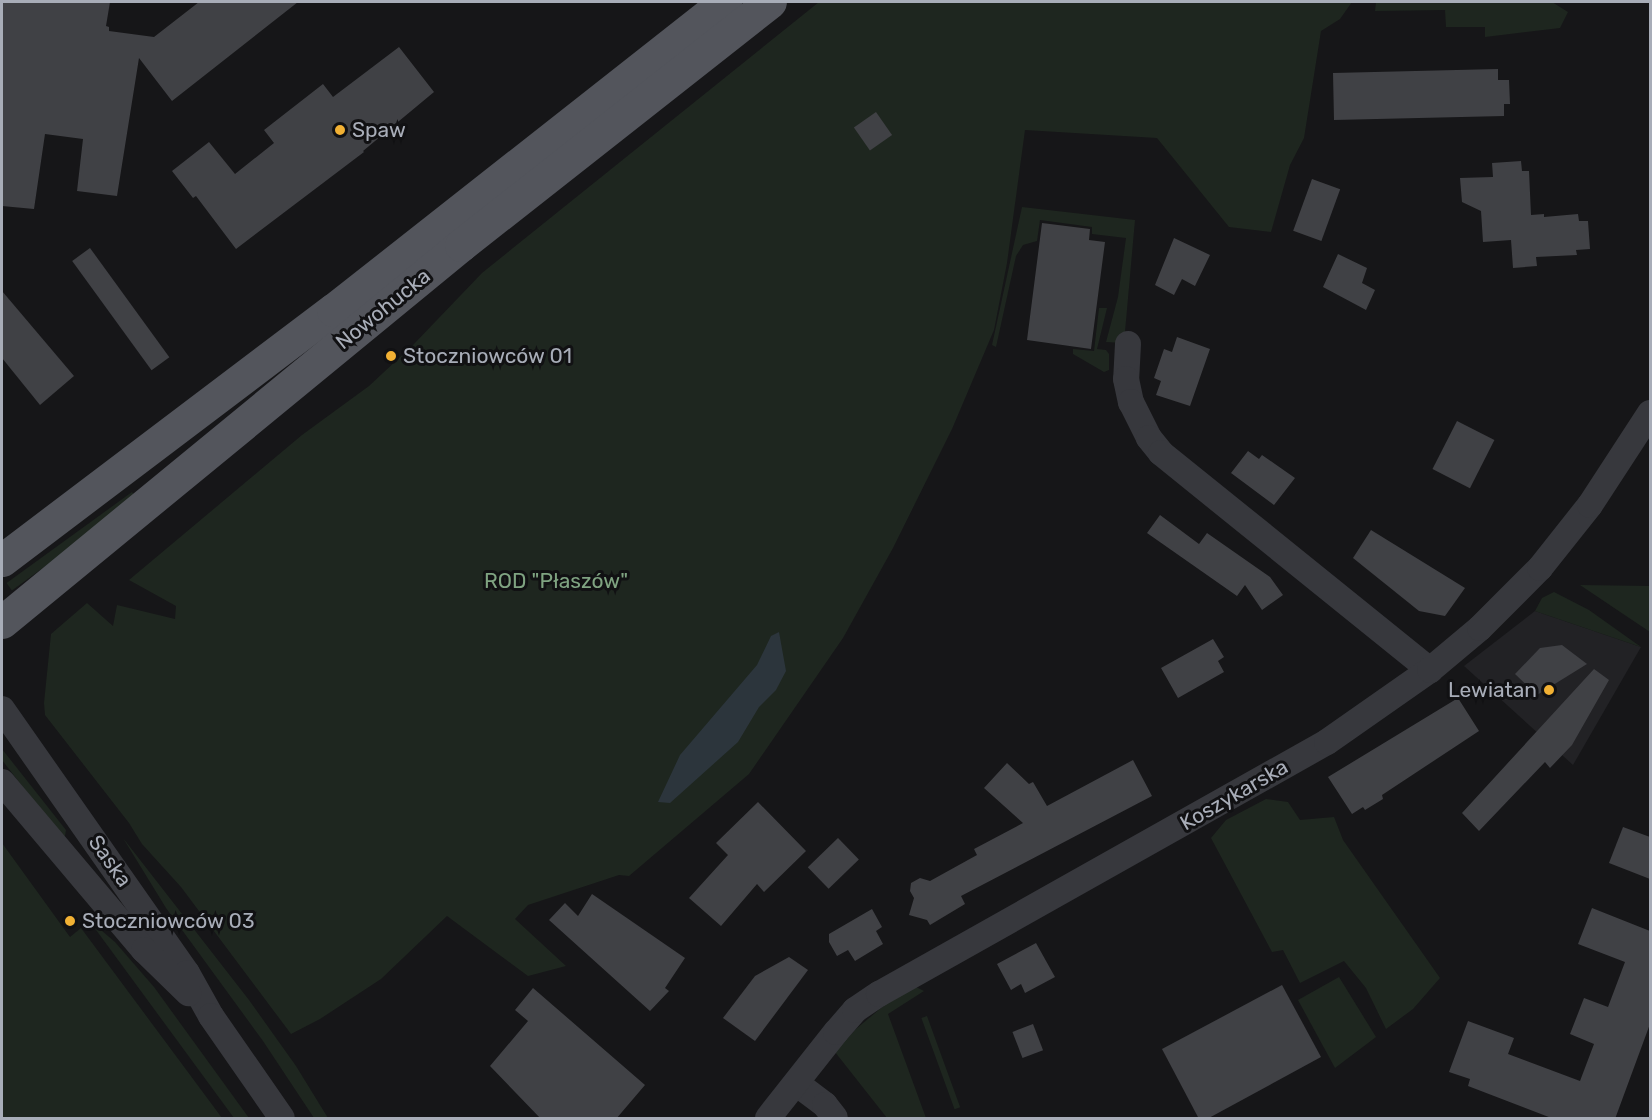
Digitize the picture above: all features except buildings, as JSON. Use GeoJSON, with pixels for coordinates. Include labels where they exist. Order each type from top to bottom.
{"type":"FeatureCollection","features":[{"type":"Feature","properties":{"kind":"main road","name":"Nowohucka"},"geometry":{"type":"LineString","coordinates":[[2,560],[333,310],[725,2]]}},
{"type":"Feature","properties":{"kind":"main road","name":"Nowohucka"},"geometry":{"type":"LineString","coordinates":[[2,622],[461,245],[770,2]]}},
{"type":"Feature","properties":{"kind":"street"},"geometry":{"type":"LineString","coordinates":[[1128,344],[1126,379],[1131,402],[1149,438],[1161,453],[1430,670]]}},
{"type":"Feature","properties":{"kind":"street","name":"Koszykarska"},"geometry":{"type":"LineString","coordinates":[[768,1119],[849,1017],[879,994],[1317,747],[1430,670],[1480,628],[1540,568],[1590,505],[1650,412]]}},
{"type":"Feature","properties":{"kind":"street","name":"Saska"},"geometry":{"type":"LineString","coordinates":[[2,710],[187,973],[211,1016],[282,1119]]}},
{"type":"Feature","properties":{"kind":"street","name":"Saska"},"geometry":{"type":"LineString","coordinates":[[2,782],[144,950],[211,1016]]}},
{"type":"Feature","properties":{"kind":"street"},"geometry":{"type":"LineString","coordinates":[[796,1083],[825,1105],[835,1119]]}},
{"type":"Feature","properties":{"kind":"shaded area"},"geometry":{"type":"Polygon","coordinates":[[[1535,611],[1641,647],[1573,765],[1464,666],[1535,611]]]}},
{"type":"Feature","properties":{"kind":"shaded area"},"geometry":{"type":"Polygon","coordinates":[[[779,632],[786,671],[776,690],[759,707],[738,742],[670,803],[658,802],[680,755],[757,665],[771,636],[779,632]]]}},
{"type":"Feature","properties":{"kind":"green space","name":"ROD \"Płaszów\""},"geometry":{"type":"Polygon","coordinates":[[[819,2],[1352,2],[1340,19],[1321,31],[1304,138],[1290,165],[1271,232],[1229,227],[1157,138],[1025,130],[1007,263],[994,330],[952,429],[893,548],[843,638],[749,774],[629,876],[619,875],[528,905],[515,919],[566,966],[528,976],[447,916],[381,979],[320,1019],[291,1034],[181,887],[142,844],[129,823],[45,715],[44,703],[51,634],[87,603],[113,626],[117,605],[175,619],[176,606],[129,580],[302,435],[369,386],[413,345],[482,273],[819,2]]]}},
{"type":"Feature","properties":{"kind":"green space"},"geometry":{"type":"Polygon","coordinates":[[[1376,2],[1552,2],[1568,12],[1560,28],[1485,37],[1485,27],[1446,27],[1445,10],[1375,11],[1376,2]]]}},
{"type":"Feature","properties":{"kind":"green space"},"geometry":{"type":"Polygon","coordinates":[[[1022,207],[1135,220],[1124,343],[1106,342],[1118,297],[1126,238],[1092,234],[1092,227],[1040,220],[1037,241],[1023,245],[1016,256],[996,347],[992,345],[1022,207]]]}},
{"type":"Feature","properties":{"kind":"green space"},"geometry":{"type":"Polygon","coordinates":[[[1099,308],[1107,308],[1097,349],[1106,350],[1109,354],[1109,370],[1104,372],[1073,354],[1073,349],[1094,351],[1099,308]]]}},
{"type":"Feature","properties":{"kind":"green space"},"geometry":{"type":"Polygon","coordinates":[[[132,492],[137,499],[12,590],[7,583],[132,492]]]}},
{"type":"Feature","properties":{"kind":"green space"},"geometry":{"type":"Polygon","coordinates":[[[1580,585],[1650,586],[1650,632],[1580,585]]]}},
{"type":"Feature","properties":{"kind":"green space"},"geometry":{"type":"Polygon","coordinates":[[[1554,592],[1589,610],[1641,647],[1535,611],[1542,598],[1554,592]]]}},
{"type":"Feature","properties":{"kind":"green space"},"geometry":{"type":"Polygon","coordinates":[[[2,749],[66,830],[65,836],[60,835],[2,760],[2,749]]]}},
{"type":"Feature","properties":{"kind":"green space"},"geometry":{"type":"Polygon","coordinates":[[[1266,799],[1288,802],[1300,820],[1334,817],[1343,840],[1440,978],[1413,1009],[1386,1029],[1366,988],[1344,961],[1300,983],[1283,950],[1272,952],[1211,838],[1226,820],[1266,799]]]}},
{"type":"Feature","properties":{"kind":"green space"},"geometry":{"type":"Polygon","coordinates":[[[123,838],[249,1000],[296,1066],[328,1118],[314,1118],[263,1041],[166,908],[123,838]]]}},
{"type":"Feature","properties":{"kind":"green space"},"geometry":{"type":"Polygon","coordinates":[[[2,843],[70,937],[81,928],[222,1118],[2,1118],[2,843]]]}},
{"type":"Feature","properties":{"kind":"green space"},"geometry":{"type":"Polygon","coordinates":[[[88,919],[115,942],[154,987],[249,1118],[234,1118],[88,919]]]}},
{"type":"Feature","properties":{"kind":"green space"},"geometry":{"type":"Polygon","coordinates":[[[1339,977],[1376,1037],[1335,1068],[1298,1000],[1339,977]]]}},
{"type":"Feature","properties":{"kind":"green space"},"geometry":{"type":"Polygon","coordinates":[[[916,987],[924,991],[888,1014],[926,1118],[887,1118],[835,1052],[856,1029],[887,1003],[916,987]]]}},
{"type":"Feature","properties":{"kind":"green space"},"geometry":{"type":"Polygon","coordinates":[[[927,1016],[960,1107],[955,1109],[921,1018],[927,1016]]]}},
{"type":"Feature","properties":{"kind":"place","name":"Spaw"},"geometry":{"type":"Point","coordinates":[340,130]}},
{"type":"Feature","properties":{"kind":"place","name":"Stoczniowców 01"},"geometry":{"type":"Point","coordinates":[391,356]}},
{"type":"Feature","properties":{"kind":"place","name":"Lewiatan"},"geometry":{"type":"Point","coordinates":[1549,690]}},
{"type":"Feature","properties":{"kind":"place","name":"Stoczniowców 03"},"geometry":{"type":"Point","coordinates":[70,921]}}]}
